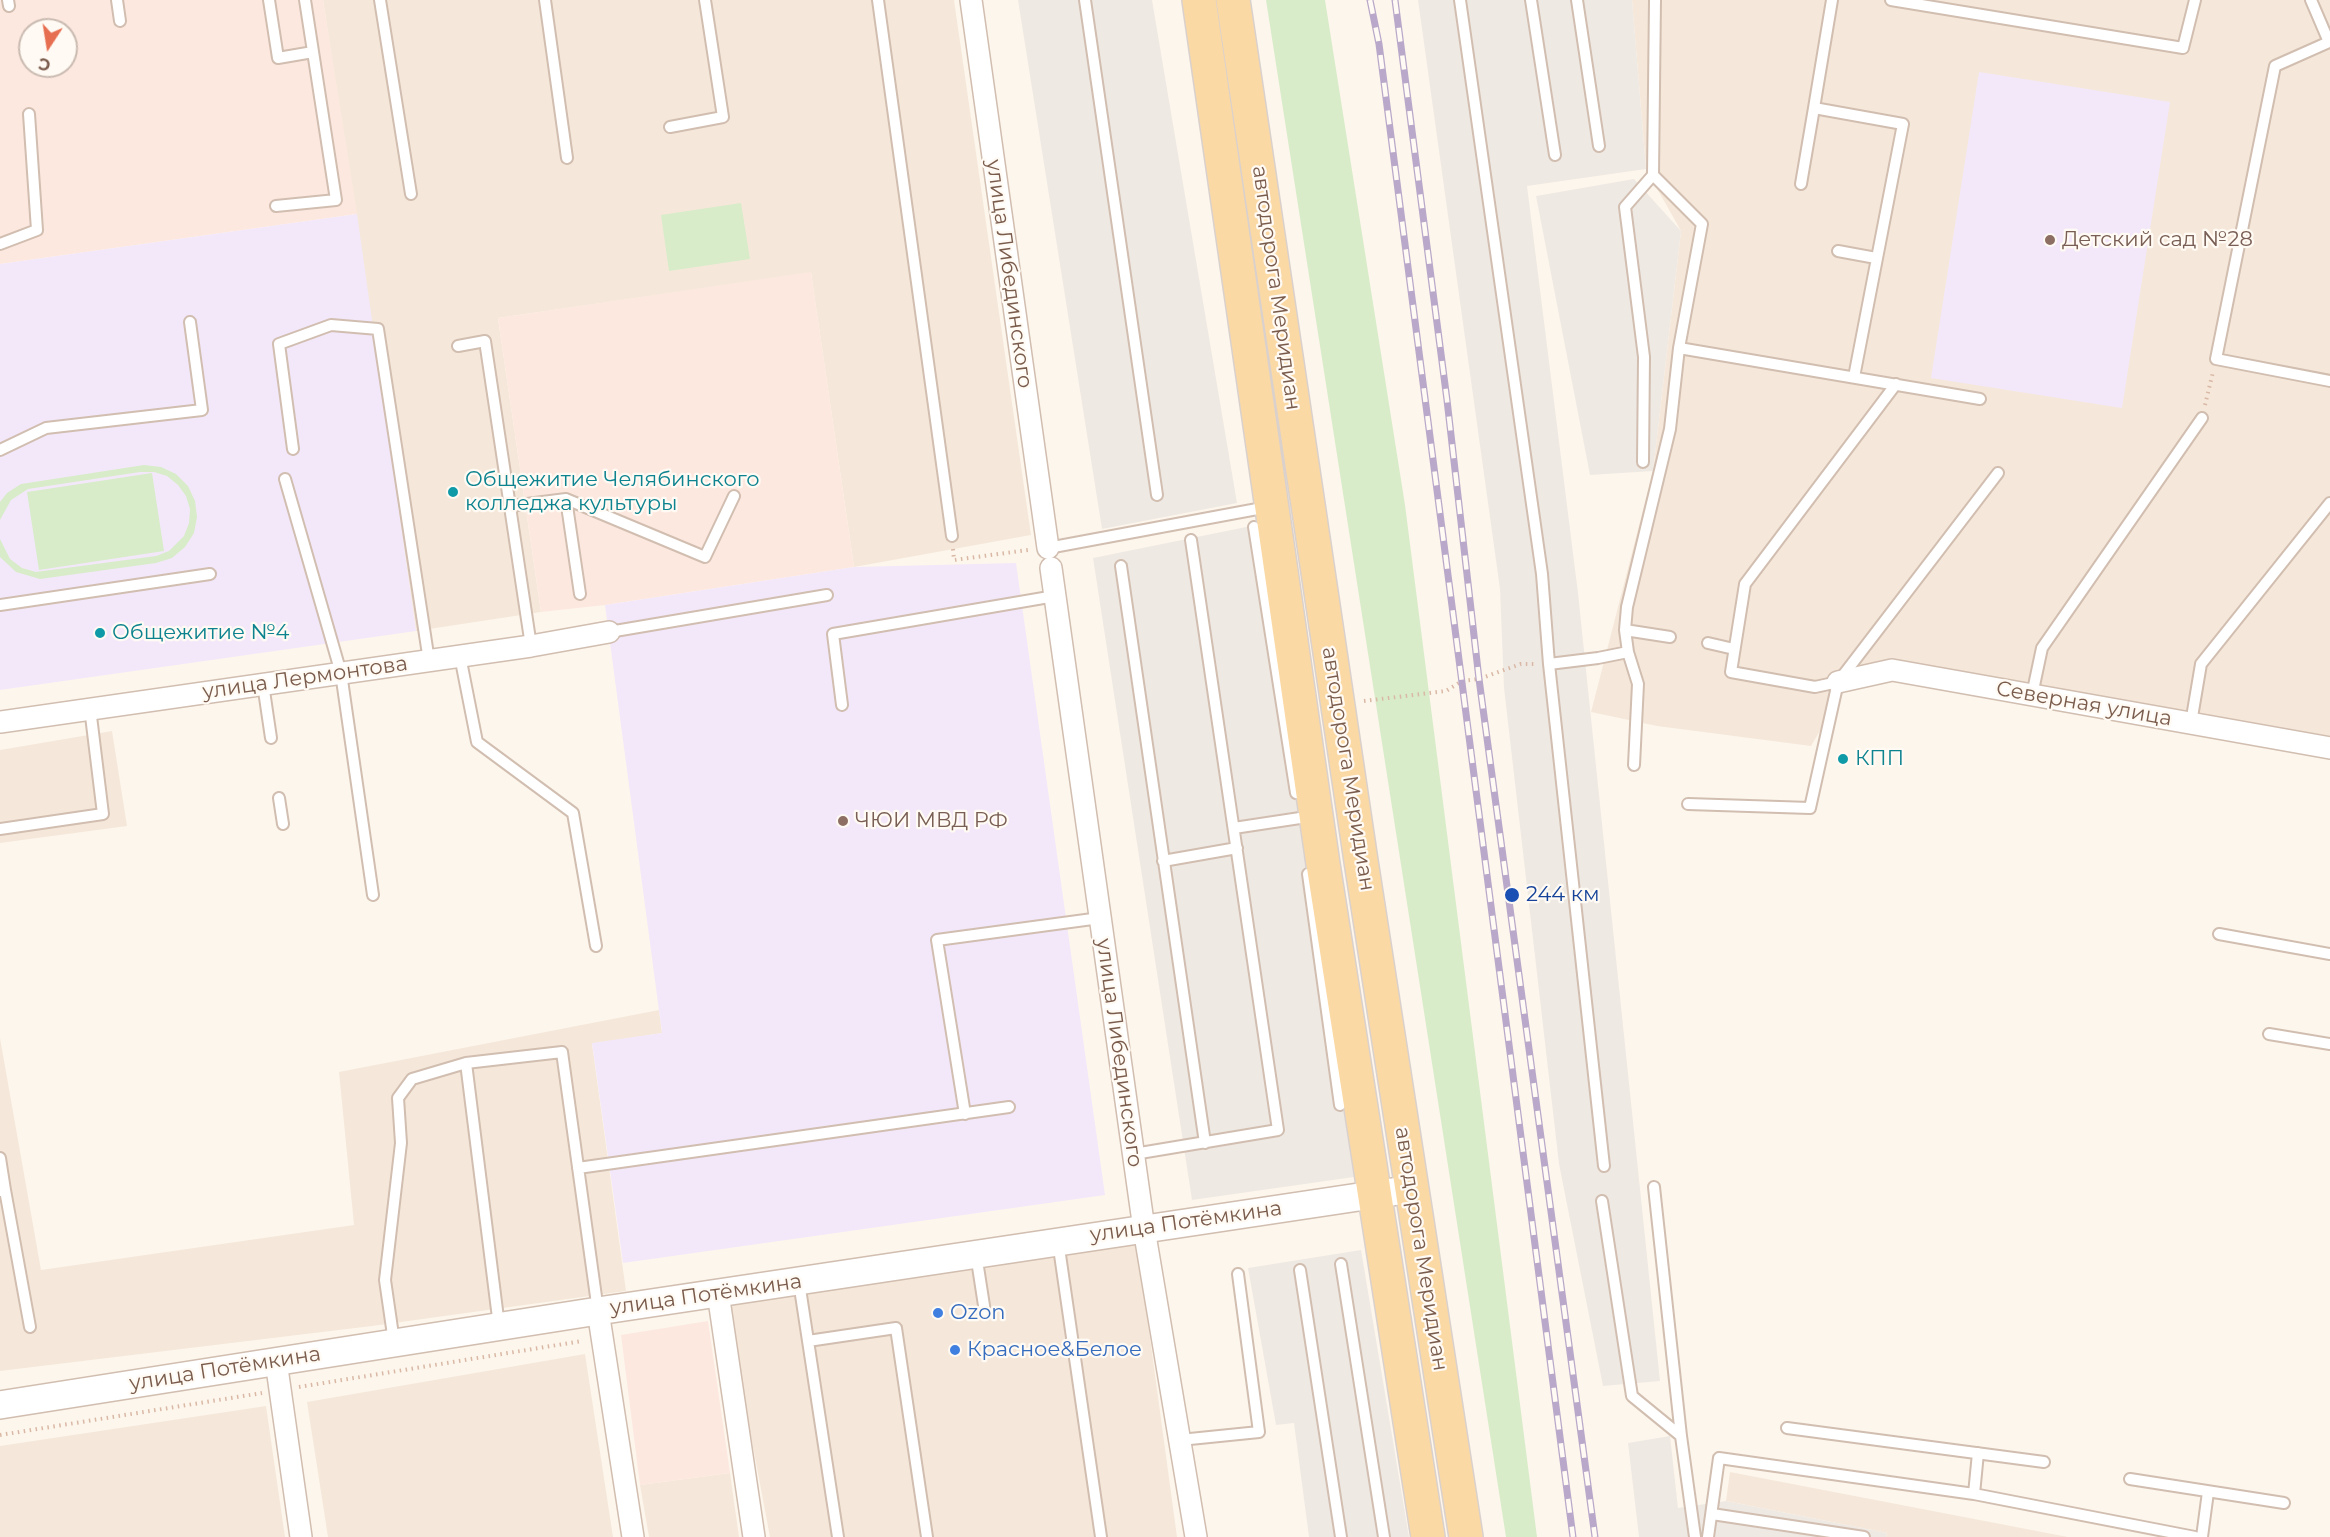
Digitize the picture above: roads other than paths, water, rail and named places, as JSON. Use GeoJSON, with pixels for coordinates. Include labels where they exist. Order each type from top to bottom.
{"type":"FeatureCollection","features":[{"type":"Feature","properties":{"kind":"main road","name":"автодорога Меридиан"},"geometry":{"type":"LineString","coordinates":[[1199,0],[1262,517],[1321,853],[1428,1537]]}},
{"type":"Feature","properties":{"kind":"main road","name":"автодорога Меридиан"},"geometry":{"type":"LineString","coordinates":[[1233,0],[1466,1537]]}},
{"type":"Feature","properties":{"kind":"street","name":"улица Либединского"},"geometry":{"type":"LineString","coordinates":[[971,0],[1144,1229],[1196,1537]]}},
{"type":"Feature","properties":{"kind":"street","name":"улица Лермонтова"},"geometry":{"type":"LineString","coordinates":[[0,722],[531,646],[609,632]]}},
{"type":"Feature","properties":{"kind":"street","name":"Северная улица"},"geometry":{"type":"LineString","coordinates":[[1838,682],[1892,670],[2330,748]]}},
{"type":"Feature","properties":{"kind":"street","name":"улица Потёмкина"},"geometry":{"type":"LineString","coordinates":[[0,1405],[394,1342],[1412,1189]]}},
{"type":"Feature","properties":{"kind":"street"},"geometry":{"type":"LineString","coordinates":[[718,1293],[754,1537]]}},
{"type":"Feature","properties":{"kind":"street"},"geometry":{"type":"LineString","coordinates":[[598,1311],[633,1537]]}},
{"type":"Feature","properties":{"kind":"street"},"geometry":{"type":"LineString","coordinates":[[276,1361],[301,1537]]}},
{"type":"Feature","properties":{"kind":"lane"},"geometry":{"type":"LineString","coordinates":[[117,0],[120,21]]}},
{"type":"Feature","properties":{"kind":"lane"},"geometry":{"type":"LineString","coordinates":[[270,0],[278,58],[313,52]]}},
{"type":"Feature","properties":{"kind":"lane"},"geometry":{"type":"LineString","coordinates":[[276,206],[336,200],[304,0]]}},
{"type":"Feature","properties":{"kind":"lane"},"geometry":{"type":"LineString","coordinates":[[380,0],[411,194]]}},
{"type":"Feature","properties":{"kind":"lane"},"geometry":{"type":"LineString","coordinates":[[544,0],[567,158]]}},
{"type":"Feature","properties":{"kind":"lane"},"geometry":{"type":"LineString","coordinates":[[670,127],[723,117],[705,0]]}},
{"type":"Feature","properties":{"kind":"lane"},"geometry":{"type":"LineString","coordinates":[[878,0],[952,536]]}},
{"type":"Feature","properties":{"kind":"lane"},"geometry":{"type":"LineString","coordinates":[[1085,0],[1157,495]]}},
{"type":"Feature","properties":{"kind":"lane"},"geometry":{"type":"LineString","coordinates":[[1460,0],[1542,574],[1549,664],[1604,1166]]}},
{"type":"Feature","properties":{"kind":"lane"},"geometry":{"type":"LineString","coordinates":[[1531,0],[1555,155]]}},
{"type":"Feature","properties":{"kind":"lane"},"geometry":{"type":"LineString","coordinates":[[1577,0],[1599,146]]}},
{"type":"Feature","properties":{"kind":"lane"},"geometry":{"type":"LineString","coordinates":[[1643,462],[1644,357],[1625,207],[1653,175],[1655,0]]}},
{"type":"Feature","properties":{"kind":"lane"},"geometry":{"type":"LineString","coordinates":[[1801,184],[1832,0]]}},
{"type":"Feature","properties":{"kind":"lane"},"geometry":{"type":"LineString","coordinates":[[1891,0],[2183,48],[2195,0]]}},
{"type":"Feature","properties":{"kind":"lane"},"geometry":{"type":"LineString","coordinates":[[2311,0],[2330,42],[2275,66],[2216,359],[2330,381]]}},
{"type":"Feature","properties":{"kind":"lane"},"geometry":{"type":"LineString","coordinates":[[1814,108],[1903,124],[1854,377]]}},
{"type":"Feature","properties":{"kind":"lane"},"geometry":{"type":"LineString","coordinates":[[0,244],[37,230],[29,114]]}},
{"type":"Feature","properties":{"kind":"lane"},"geometry":{"type":"LineString","coordinates":[[1634,765],[1638,684],[1628,652],[1625,630],[1627,608],[1670,429],[1679,348],[1702,224],[1653,175]]}},
{"type":"Feature","properties":{"kind":"lane"},"geometry":{"type":"LineString","coordinates":[[1838,251],[1876,258]]}},
{"type":"Feature","properties":{"kind":"lane"},"geometry":{"type":"LineString","coordinates":[[0,450],[46,428],[202,410],[190,322]]}},
{"type":"Feature","properties":{"kind":"lane"},"geometry":{"type":"LineString","coordinates":[[293,449],[279,344],[332,325],[378,329],[429,661]]}},
{"type":"Feature","properties":{"kind":"lane"},"geometry":{"type":"LineString","coordinates":[[458,346],[485,341],[531,646]]}},
{"type":"Feature","properties":{"kind":"lane"},"geometry":{"type":"LineString","coordinates":[[1679,348],[1980,399]]}},
{"type":"Feature","properties":{"kind":"lane"},"geometry":{"type":"LineString","coordinates":[[1838,682],[1815,687],[1731,672],[1745,584],[1896,384]]}},
{"type":"Feature","properties":{"kind":"lane"},"geometry":{"type":"LineString","coordinates":[[2032,695],[2042,648],[2202,418]]}},
{"type":"Feature","properties":{"kind":"lane"},"geometry":{"type":"LineString","coordinates":[[1688,804],[1810,808],[1838,682],[1998,474]]}},
{"type":"Feature","properties":{"kind":"lane"},"geometry":{"type":"LineString","coordinates":[[285,479],[341,673],[373,895]]}},
{"type":"Feature","properties":{"kind":"lane"},"geometry":{"type":"LineString","coordinates":[[511,506],[566,499],[705,557],[734,496]]}},
{"type":"Feature","properties":{"kind":"lane"},"geometry":{"type":"LineString","coordinates":[[566,499],[580,594]]}},
{"type":"Feature","properties":{"kind":"lane"},"geometry":{"type":"LineString","coordinates":[[2191,723],[2201,664],[2330,503]]}},
{"type":"Feature","properties":{"kind":"lane"},"geometry":{"type":"LineString","coordinates":[[1049,558],[1262,517],[1301,824],[1234,828]]}},
{"type":"Feature","properties":{"kind":"lane"},"geometry":{"type":"LineString","coordinates":[[1134,1154],[1278,1130],[1191,540]]}},
{"type":"Feature","properties":{"kind":"lane"},"geometry":{"type":"LineString","coordinates":[[1121,566],[1204,1143]]}},
{"type":"Feature","properties":{"kind":"lane"},"geometry":{"type":"LineString","coordinates":[[0,605],[210,574]]}},
{"type":"Feature","properties":{"kind":"lane"},"geometry":{"type":"LineString","coordinates":[[609,632],[827,595]]}},
{"type":"Feature","properties":{"kind":"lane"},"geometry":{"type":"LineString","coordinates":[[842,705],[833,633],[1055,596]]}},
{"type":"Feature","properties":{"kind":"lane"},"geometry":{"type":"LineString","coordinates":[[1625,630],[1670,637]]}},
{"type":"Feature","properties":{"kind":"lane"},"geometry":{"type":"LineString","coordinates":[[1708,643],[1734,649]]}},
{"type":"Feature","properties":{"kind":"lane"},"geometry":{"type":"LineString","coordinates":[[1549,664],[1628,652]]}},
{"type":"Feature","properties":{"kind":"lane"},"geometry":{"type":"LineString","coordinates":[[460,656],[477,742],[573,813],[596,946]]}},
{"type":"Feature","properties":{"kind":"lane"},"geometry":{"type":"LineString","coordinates":[[263,684],[270,738]]}},
{"type":"Feature","properties":{"kind":"lane"},"geometry":{"type":"LineString","coordinates":[[0,829],[103,814],[90,708]]}},
{"type":"Feature","properties":{"kind":"lane"},"geometry":{"type":"LineString","coordinates":[[279,798],[283,824]]}},
{"type":"Feature","properties":{"kind":"lane"},"geometry":{"type":"LineString","coordinates":[[1163,861],[1237,848]]}},
{"type":"Feature","properties":{"kind":"lane"},"geometry":{"type":"LineString","coordinates":[[1307,864],[1340,1105]]}},
{"type":"Feature","properties":{"kind":"lane"},"geometry":{"type":"LineString","coordinates":[[965,1114],[937,940],[1100,918]]}},
{"type":"Feature","properties":{"kind":"lane"},"geometry":{"type":"LineString","coordinates":[[2219,934],[2330,954]]}},
{"type":"Feature","properties":{"kind":"lane"},"geometry":{"type":"LineString","coordinates":[[2269,1034],[2330,1044]]}},
{"type":"Feature","properties":{"kind":"lane"},"geometry":{"type":"LineString","coordinates":[[394,1342],[385,1280],[401,1143],[398,1098],[412,1080],[466,1063],[562,1053],[598,1311]]}},
{"type":"Feature","properties":{"kind":"lane"},"geometry":{"type":"LineString","coordinates":[[466,1063],[499,1326]]}},
{"type":"Feature","properties":{"kind":"lane"},"geometry":{"type":"LineString","coordinates":[[578,1168],[1009,1107]]}},
{"type":"Feature","properties":{"kind":"lane"},"geometry":{"type":"LineString","coordinates":[[0,1158],[3,1190],[30,1327]]}},
{"type":"Feature","properties":{"kind":"lane"},"geometry":{"type":"LineString","coordinates":[[1654,1187],[1681,1436],[1695,1537]]}},
{"type":"Feature","properties":{"kind":"lane"},"geometry":{"type":"LineString","coordinates":[[1602,1201],[1632,1396],[1681,1436]]}},
{"type":"Feature","properties":{"kind":"lane"},"geometry":{"type":"LineString","coordinates":[[1058,1241],[1101,1537]]}},
{"type":"Feature","properties":{"kind":"lane"},"geometry":{"type":"LineString","coordinates":[[976,1254],[985,1312]]}},
{"type":"Feature","properties":{"kind":"lane"},"geometry":{"type":"LineString","coordinates":[[1341,1264],[1384,1537]]}},
{"type":"Feature","properties":{"kind":"lane"},"geometry":{"type":"LineString","coordinates":[[1300,1270],[1341,1537]]}},
{"type":"Feature","properties":{"kind":"lane"},"geometry":{"type":"LineString","coordinates":[[1180,1440],[1259,1432],[1238,1274]]}},
{"type":"Feature","properties":{"kind":"lane"},"geometry":{"type":"LineString","coordinates":[[799,1281],[838,1537]]}},
{"type":"Feature","properties":{"kind":"lane"},"geometry":{"type":"LineString","coordinates":[[808,1341],[897,1328],[927,1537]]}},
{"type":"Feature","properties":{"kind":"lane"},"geometry":{"type":"LineString","coordinates":[[1787,1428],[2044,1462]]}},
{"type":"Feature","properties":{"kind":"lane"},"geometry":{"type":"LineString","coordinates":[[1974,1494],[1978,1453]]}},
{"type":"Feature","properties":{"kind":"lane"},"geometry":{"type":"LineString","coordinates":[[1708,1537],[1719,1458],[1974,1494],[2167,1535],[2196,1537]]}},
{"type":"Feature","properties":{"kind":"lane"},"geometry":{"type":"LineString","coordinates":[[2130,1479],[2284,1503]]}},
{"type":"Feature","properties":{"kind":"lane"},"geometry":{"type":"LineString","coordinates":[[2202,1537],[2208,1492]]}},
{"type":"Feature","properties":{"kind":"lane"},"geometry":{"type":"LineString","coordinates":[[1712,1514],[1807,1533],[1864,1537]]}},
{"type":"Feature","properties":{"kind":"railway"},"geometry":{"type":"LineString","coordinates":[[1370,0],[1379,44],[1573,1537]]}},
{"type":"Feature","properties":{"kind":"railway"},"geometry":{"type":"LineString","coordinates":[[1395,0],[1447,400],[1479,679],[1595,1537]]}},
{"type":"Feature","properties":{"kind":"place","name":"Детский сад №28"},"geometry":{"type":"Point","coordinates":[2050,240]}},
{"type":"Feature","properties":{"kind":"place","name":"Общежитие Челябинского колледжа культуры"},"geometry":{"type":"Point","coordinates":[453,492]}},
{"type":"Feature","properties":{"kind":"place","name":"Общежитие №4"},"geometry":{"type":"Point","coordinates":[100,633]}},
{"type":"Feature","properties":{"kind":"place","name":"КПП"},"geometry":{"type":"Point","coordinates":[1843,759]}},
{"type":"Feature","properties":{"kind":"place","name":"ЧЮИ МВД РФ"},"geometry":{"type":"Point","coordinates":[843,821]}},
{"type":"Feature","properties":{"kind":"place","name":"244 км"},"geometry":{"type":"Point","coordinates":[1512,895]}},
{"type":"Feature","properties":{"kind":"place","name":"Ozon"},"geometry":{"type":"Point","coordinates":[938,1313]}},
{"type":"Feature","properties":{"kind":"place","name":"Красное&Белое"},"geometry":{"type":"Point","coordinates":[955,1350]}}]}
